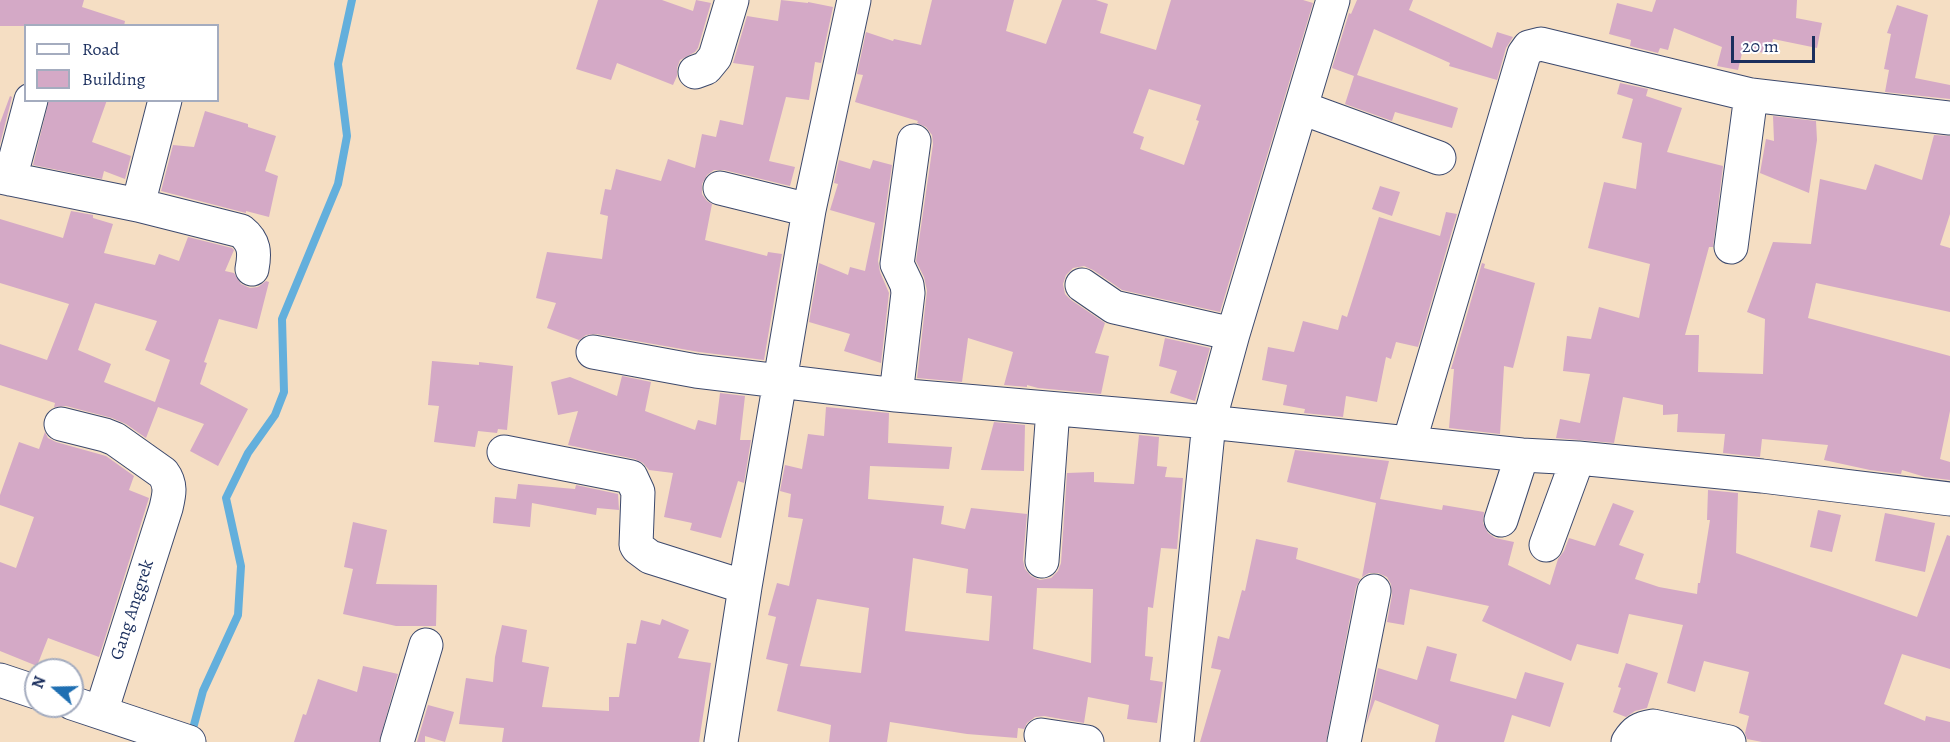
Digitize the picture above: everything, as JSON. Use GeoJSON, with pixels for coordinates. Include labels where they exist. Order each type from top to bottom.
{"type":"FeatureCollection","features":[{"type":"Feature","properties":{"kind":"main road"},"geometry":{"type":"LineString","coordinates":[[695,72],[706,68],[715,57],[732,0]]}},
{"type":"Feature","properties":{"kind":"main road"},"geometry":{"type":"LineString","coordinates":[[721,742],[808,210],[854,0]]}},
{"type":"Feature","properties":{"kind":"main road"},"geometry":{"type":"LineString","coordinates":[[1177,742],[1209,422],[1333,0]]}},
{"type":"Feature","properties":{"kind":"main road"},"geometry":{"type":"LineString","coordinates":[[1409,443],[1524,54],[1529,47],[1541,44],[1751,95],[1950,118]]}},
{"type":"Feature","properties":{"kind":"main road"},"geometry":{"type":"LineString","coordinates":[[1731,247],[1751,95]]}},
{"type":"Feature","properties":{"kind":"main road"},"geometry":{"type":"LineString","coordinates":[[30,102],[5,178],[138,205],[241,231],[249,239],[255,253],[252,269]]}},
{"type":"Feature","properties":{"kind":"main road"},"geometry":{"type":"LineString","coordinates":[[138,205],[164,102]]}},
{"type":"Feature","properties":{"kind":"main road"},"geometry":{"type":"LineString","coordinates":[[1302,108],[1439,158]]}},
{"type":"Feature","properties":{"kind":"main road"},"geometry":{"type":"LineString","coordinates":[[896,395],[908,292],[897,259],[914,141]]}},
{"type":"Feature","properties":{"kind":"main road"},"geometry":{"type":"LineString","coordinates":[[720,188],[808,210]]}},
{"type":"Feature","properties":{"kind":"main road"},"geometry":{"type":"LineString","coordinates":[[1082,285],[1114,307],[1233,334]]}},
{"type":"Feature","properties":{"kind":"main road"},"geometry":{"type":"LineString","coordinates":[[593,352],[696,371],[896,395],[1209,422],[1522,455],[1578,458],[1762,476],[1950,499]]}},
{"type":"Feature","properties":{"kind":"main road"},"geometry":{"type":"LineString","coordinates":[[1042,561],[1053,409]]}},
{"type":"Feature","properties":{"kind":"main road","name":"Gang Anggrek"},"geometry":{"type":"LineString","coordinates":[[61,424],[105,435],[115,440],[163,473],[170,487],[166,508],[86,708]]}},
{"type":"Feature","properties":{"kind":"main road"},"geometry":{"type":"LineString","coordinates":[[504,452],[631,477],[638,492],[636,545],[638,548],[650,557],[745,587]]}},
{"type":"Feature","properties":{"kind":"main road"},"geometry":{"type":"LineString","coordinates":[[1501,520],[1522,455]]}},
{"type":"Feature","properties":{"kind":"main road"},"geometry":{"type":"LineString","coordinates":[[1546,545],[1578,458]]}},
{"type":"Feature","properties":{"kind":"main road"},"geometry":{"type":"LineString","coordinates":[[1344,742],[1374,591]]}},
{"type":"Feature","properties":{"kind":"main road"},"geometry":{"type":"LineString","coordinates":[[397,742],[426,645]]}},
{"type":"Feature","properties":{"kind":"main road"},"geometry":{"type":"LineString","coordinates":[[0,680],[24,688]]}},
{"type":"Feature","properties":{"kind":"main road"},"geometry":{"type":"LineString","coordinates":[[86,708],[189,742]]}},
{"type":"Feature","properties":{"kind":"main road"},"geometry":{"type":"LineString","coordinates":[[1628,742],[1634,732],[1653,726],[1729,742]]}},
{"type":"Feature","properties":{"kind":"main road"},"geometry":{"type":"LineString","coordinates":[[1041,735],[1087,742]]}},
{"type":"Feature","properties":{"kind":"building"},"geometry":{"type":"Polygon","coordinates":[[[0,0],[84,0],[82,7],[125,21],[124,24],[0,26],[0,0]]]}},
{"type":"Feature","properties":{"kind":"building"},"geometry":{"type":"Polygon","coordinates":[[[598,0],[662,0],[693,11],[696,0],[711,3],[698,48],[680,60],[673,85],[617,63],[611,80],[576,69],[598,0]]]}},
{"type":"Feature","properties":{"kind":"building"},"geometry":{"type":"Polygon","coordinates":[[[781,0],[833,7],[821,63],[815,62],[809,100],[786,97],[769,161],[795,167],[790,186],[724,170],[714,170],[707,175],[702,184],[702,194],[712,204],[705,240],[767,256],[768,252],[782,254],[764,360],[699,352],[596,334],[586,335],[579,340],[547,328],[556,303],[536,298],[547,252],[602,259],[608,216],[600,214],[605,189],[611,190],[616,169],[661,181],[668,159],[695,168],[702,134],[716,137],[720,120],[743,125],[754,66],[733,63],[747,16],[778,21],[781,0]]]}},
{"type":"Feature","properties":{"kind":"building"},"geometry":{"type":"Polygon","coordinates":[[[932,0],[1014,0],[1006,31],[1046,44],[1062,0],[1096,0],[1108,4],[1100,33],[1156,50],[1171,0],[1303,0],[1313,3],[1220,312],[1122,290],[1093,270],[1084,266],[1073,268],[1066,275],[1063,284],[1065,294],[1105,323],[1095,353],[1109,356],[1101,394],[1027,385],[1027,387],[1004,385],[1013,352],[968,338],[962,382],[917,378],[927,291],[924,277],[916,261],[933,144],[932,135],[926,127],[917,123],[918,121],[855,102],[863,75],[857,74],[866,32],[893,41],[894,39],[921,45],[932,0]],[[1149,89],[1133,133],[1144,137],[1140,149],[1184,165],[1199,121],[1196,120],[1201,105],[1149,89]]]}},
{"type":"Feature","properties":{"kind":"building"},"geometry":{"type":"Polygon","coordinates":[[[1357,0],[1413,0],[1409,10],[1492,48],[1497,32],[1513,37],[1506,48],[1497,80],[1449,66],[1450,63],[1374,29],[1357,75],[1458,108],[1452,128],[1395,112],[1392,121],[1345,104],[1354,76],[1332,68],[1349,13],[1351,14],[1357,0]]]}},
{"type":"Feature","properties":{"kind":"building"},"geometry":{"type":"Polygon","coordinates":[[[1656,0],[1797,0],[1796,18],[1822,23],[1817,48],[1773,39],[1770,54],[1743,49],[1738,70],[1717,66],[1722,47],[1674,28],[1668,50],[1660,48],[1658,53],[1630,46],[1631,40],[1609,34],[1617,3],[1652,12],[1656,0]]]}},
{"type":"Feature","properties":{"kind":"building"},"geometry":{"type":"Polygon","coordinates":[[[1897,5],[1928,15],[1915,78],[1950,85],[1950,99],[1885,92],[1889,70],[1884,69],[1891,34],[1887,33],[1897,5]]]}},
{"type":"Feature","properties":{"kind":"building"},"geometry":{"type":"Polygon","coordinates":[[[1620,83],[1648,89],[1646,96],[1682,108],[1667,152],[1723,166],[1713,247],[1709,247],[1685,335],[1699,335],[1698,372],[1763,374],[1765,319],[1747,312],[1773,242],[1811,244],[1820,179],[1866,190],[1875,164],[1922,180],[1934,135],[1950,136],[1950,214],[1940,245],[1950,248],[1950,312],[1816,283],[1808,318],[1950,356],[1950,411],[1940,459],[1950,462],[1950,480],[1925,477],[1902,470],[1901,474],[1870,470],[1824,460],[1828,445],[1762,439],[1760,457],[1723,453],[1725,434],[1677,432],[1678,414],[1663,415],[1663,405],[1623,397],[1614,443],[1556,438],[1560,419],[1580,423],[1590,374],[1563,371],[1567,336],[1591,339],[1599,307],[1639,318],[1650,264],[1588,248],[1604,182],[1636,189],[1642,143],[1622,138],[1633,99],[1617,94],[1620,83]]]}},
{"type":"Feature","properties":{"kind":"building"},"geometry":{"type":"Polygon","coordinates":[[[10,96],[12,97],[0,144],[0,123],[10,96]]]}},
{"type":"Feature","properties":{"kind":"building"},"geometry":{"type":"Polygon","coordinates":[[[49,102],[106,102],[92,142],[131,156],[125,179],[104,171],[102,179],[33,165],[49,102]]]}},
{"type":"Feature","properties":{"kind":"building"},"geometry":{"type":"Polygon","coordinates":[[[205,111],[248,124],[248,127],[276,136],[265,171],[278,176],[269,217],[161,191],[173,145],[194,147],[205,111]]]}},
{"type":"Feature","properties":{"kind":"building"},"geometry":{"type":"Polygon","coordinates":[[[1773,116],[1816,121],[1817,140],[1809,193],[1760,173],[1766,139],[1774,141],[1773,116]]]}},
{"type":"Feature","properties":{"kind":"building"},"geometry":{"type":"Polygon","coordinates":[[[839,160],[870,169],[873,160],[892,165],[878,261],[889,293],[881,363],[844,351],[850,334],[809,322],[819,263],[848,275],[850,267],[865,271],[875,223],[830,210],[838,184],[834,183],[839,160]]]}},
{"type":"Feature","properties":{"kind":"building"},"geometry":{"type":"Polygon","coordinates":[[[1380,186],[1400,192],[1392,216],[1372,209],[1380,186]]]}},
{"type":"Feature","properties":{"kind":"building"},"geometry":{"type":"Polygon","coordinates":[[[71,211],[93,215],[93,218],[113,224],[104,253],[155,265],[159,254],[179,261],[188,237],[232,248],[234,250],[225,271],[234,273],[241,284],[250,288],[258,287],[266,281],[269,282],[257,329],[219,319],[204,362],[207,363],[200,384],[248,409],[218,466],[190,451],[204,424],[158,407],[146,438],[126,424],[112,418],[66,406],[54,407],[55,403],[0,385],[0,344],[47,360],[69,304],[0,283],[0,219],[63,238],[71,211]],[[95,303],[78,350],[111,364],[104,382],[155,402],[170,360],[145,350],[157,321],[95,303]]]}},
{"type":"Feature","properties":{"kind":"building"},"geometry":{"type":"Polygon","coordinates":[[[1446,212],[1457,214],[1418,347],[1396,342],[1391,359],[1386,357],[1377,402],[1346,396],[1343,417],[1304,413],[1305,409],[1283,405],[1287,385],[1262,380],[1268,347],[1294,352],[1303,321],[1338,330],[1342,315],[1347,317],[1379,217],[1440,236],[1446,212]]]}},
{"type":"Feature","properties":{"kind":"building"},"geometry":{"type":"Polygon","coordinates":[[[1482,263],[1485,264],[1484,268],[1535,283],[1513,368],[1504,366],[1500,434],[1449,428],[1454,369],[1451,369],[1482,263]]]}},
{"type":"Feature","properties":{"kind":"building"},"geometry":{"type":"Polygon","coordinates":[[[1165,338],[1210,348],[1195,401],[1170,393],[1177,371],[1159,366],[1165,338]]]}},
{"type":"Feature","properties":{"kind":"building"},"geometry":{"type":"Polygon","coordinates":[[[432,361],[479,365],[479,362],[513,366],[507,430],[498,429],[497,433],[478,431],[475,447],[434,442],[439,406],[428,405],[432,361]]]}},
{"type":"Feature","properties":{"kind":"building"},"geometry":{"type":"Polygon","coordinates":[[[622,376],[651,382],[645,411],[695,430],[698,420],[716,425],[720,393],[745,396],[740,440],[751,440],[744,483],[738,481],[721,538],[690,530],[692,523],[664,517],[673,473],[649,470],[635,459],[568,445],[578,411],[558,415],[551,382],[570,377],[617,396],[622,376]]]}},
{"type":"Feature","properties":{"kind":"building"},"geometry":{"type":"Polygon","coordinates":[[[826,407],[889,413],[888,443],[952,447],[949,469],[870,466],[868,499],[944,506],[941,524],[965,529],[971,508],[1027,514],[1023,560],[1025,569],[1031,576],[1040,580],[1051,578],[1058,571],[1061,563],[1067,473],[1094,472],[1094,482],[1134,484],[1139,435],[1159,437],[1157,466],[1167,467],[1165,477],[1183,478],[1177,549],[1161,548],[1153,608],[1148,607],[1145,656],[1153,657],[1150,680],[1163,682],[1157,723],[1127,719],[1129,705],[1088,697],[1084,723],[1044,716],[1035,717],[1027,723],[1024,729],[1018,728],[1017,738],[967,734],[890,722],[887,742],[829,742],[831,725],[777,711],[788,664],[766,659],[776,617],[768,615],[777,583],[789,586],[803,519],[788,517],[791,494],[780,491],[785,465],[802,469],[808,434],[824,436],[826,407]],[[913,558],[905,631],[989,641],[992,596],[966,593],[968,569],[913,558]],[[1037,588],[1033,649],[1091,663],[1093,589],[1037,588]],[[817,599],[800,666],[861,673],[869,608],[817,599]]]}},
{"type":"Feature","properties":{"kind":"building"},"geometry":{"type":"Polygon","coordinates":[[[994,422],[1025,425],[1024,471],[981,470],[994,422]]]}},
{"type":"Feature","properties":{"kind":"building"},"geometry":{"type":"Polygon","coordinates":[[[45,432],[48,438],[56,442],[106,456],[134,476],[129,490],[149,498],[99,657],[48,638],[40,658],[24,658],[24,661],[0,651],[0,562],[16,568],[34,517],[0,505],[0,495],[19,442],[39,449],[45,432]]]}},
{"type":"Feature","properties":{"kind":"building"},"geometry":{"type":"Polygon","coordinates":[[[1295,450],[1389,461],[1380,499],[1442,510],[1443,505],[1484,512],[1483,523],[1488,533],[1495,538],[1514,542],[1508,565],[1550,585],[1558,559],[1569,538],[1595,546],[1613,503],[1634,511],[1619,545],[1644,554],[1635,579],[1659,587],[1697,594],[1710,520],[1707,520],[1708,490],[1738,493],[1736,553],[1917,617],[1947,535],[1950,536],[1950,669],[1902,654],[1884,704],[1925,721],[1926,716],[1950,722],[1950,742],[1762,742],[1747,739],[1745,733],[1749,716],[1739,713],[1749,672],[1704,661],[1695,692],[1667,683],[1683,625],[1629,614],[1618,654],[1577,644],[1571,661],[1482,621],[1489,606],[1410,589],[1404,625],[1387,622],[1392,595],[1391,584],[1387,577],[1378,573],[1369,573],[1362,577],[1376,503],[1287,482],[1295,450]]]}},
{"type":"Feature","properties":{"kind":"building"},"geometry":{"type":"Polygon","coordinates":[[[518,484],[575,489],[576,485],[618,494],[619,510],[597,508],[596,515],[532,503],[530,527],[493,523],[495,497],[516,499],[518,484]]]}},
{"type":"Feature","properties":{"kind":"building"},"geometry":{"type":"Polygon","coordinates":[[[1818,510],[1841,515],[1832,552],[1810,547],[1818,510]]]}},
{"type":"Feature","properties":{"kind":"building"},"geometry":{"type":"Polygon","coordinates":[[[1885,513],[1935,523],[1925,572],[1875,561],[1885,513]]]}},
{"type":"Feature","properties":{"kind":"building"},"geometry":{"type":"Polygon","coordinates":[[[353,522],[387,530],[376,584],[437,585],[436,626],[396,626],[343,614],[353,569],[344,567],[353,522]]]}},
{"type":"Feature","properties":{"kind":"building"},"geometry":{"type":"Polygon","coordinates":[[[1256,539],[1298,548],[1296,559],[1360,579],[1356,587],[1326,742],[1200,742],[1221,670],[1211,668],[1218,636],[1229,639],[1242,590],[1245,591],[1256,539]]]}},
{"type":"Feature","properties":{"kind":"building"},"geometry":{"type":"Polygon","coordinates":[[[662,619],[689,630],[678,658],[711,663],[699,742],[502,742],[504,728],[459,724],[466,678],[493,682],[495,657],[502,625],[527,630],[522,662],[549,667],[542,707],[609,711],[609,697],[619,697],[627,643],[636,644],[641,620],[660,625],[662,619]]]}},
{"type":"Feature","properties":{"kind":"building"},"geometry":{"type":"Polygon","coordinates":[[[1427,646],[1457,654],[1450,681],[1516,699],[1525,672],[1564,683],[1550,727],[1512,715],[1504,742],[1435,742],[1439,725],[1375,700],[1366,725],[1378,668],[1417,680],[1427,646]]]}},
{"type":"Feature","properties":{"kind":"building"},"geometry":{"type":"Polygon","coordinates":[[[1626,663],[1658,673],[1647,708],[1635,711],[1626,717],[1613,712],[1626,663]]]}},
{"type":"Feature","properties":{"kind":"building"},"geometry":{"type":"Polygon","coordinates":[[[363,666],[398,674],[379,742],[294,742],[318,679],[357,692],[363,666]]]}},
{"type":"Feature","properties":{"kind":"building"},"geometry":{"type":"Polygon","coordinates":[[[428,705],[454,712],[445,742],[425,736],[425,742],[417,742],[428,705]]]}},
{"type":"Feature","properties":{"kind":"waterway"},"geometry":{"type":"LineString","coordinates":[[191,736],[203,691],[238,615],[241,566],[226,498],[248,453],[275,415],[284,392],[282,319],[338,184],[347,136],[338,64],[352,0]]}}]}
